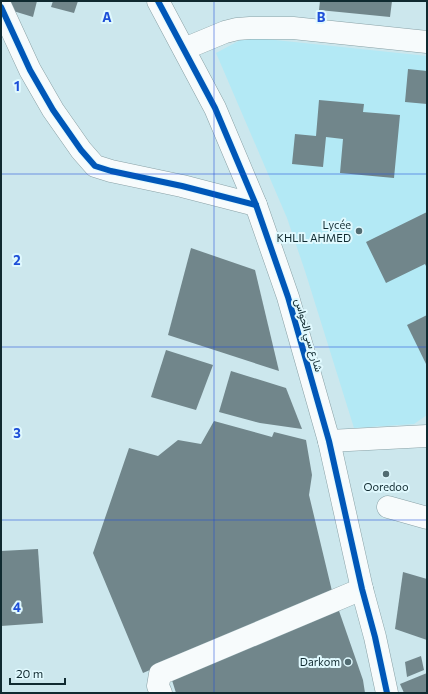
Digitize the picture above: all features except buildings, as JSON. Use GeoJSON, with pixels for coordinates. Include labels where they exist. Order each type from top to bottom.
{"type":"FeatureCollection","features":[{"type":"Feature","properties":{"kind":"street","name":"شارع سي الحواس"},"geometry":{"type":"LineString","coordinates":[[158,1],[214,108],[256,205],[288,297],[329,441],[362,589],[375,637],[386,693]]}},
{"type":"Feature","properties":{"kind":"street"},"geometry":{"type":"LineString","coordinates":[[1,7],[30,70],[49,104],[81,150],[95,166],[256,205]]}},
{"type":"Feature","properties":{"kind":"street"},"geometry":{"type":"LineString","coordinates":[[184,49],[225,32],[250,28],[293,28],[427,42]]}},
{"type":"Feature","properties":{"kind":"street"},"geometry":{"type":"LineString","coordinates":[[329,441],[424,440]]}},
{"type":"Feature","properties":{"kind":"street"},"geometry":{"type":"LineString","coordinates":[[388,507],[427,518]]}},
{"type":"Feature","properties":{"kind":"street"},"geometry":{"type":"LineString","coordinates":[[161,693],[158,686],[160,674],[362,589]]}},
{"type":"Feature","properties":{"kind":"shaded area","name":"Lycée KHLIL AHMED"},"geometry":{"type":"Polygon","coordinates":[[[246,37],[427,56],[427,415],[414,424],[354,428],[287,218],[216,53],[246,37]]]}},
{"type":"Feature","properties":{"kind":"cycle path"},"geometry":{"type":"LineString","coordinates":[[158,1],[215,108],[256,205],[288,297],[329,441],[387,693]]}},
{"type":"Feature","properties":{"kind":"cycle path"},"geometry":{"type":"LineString","coordinates":[[1,7],[30,70],[53,110],[81,150],[95,166],[256,205]]}},
{"type":"Feature","properties":{"kind":"place","name":"Lycée KHLIL AHMED"},"geometry":{"type":"Point","coordinates":[359,231]}},
{"type":"Feature","properties":{"kind":"place","name":"Ooredoo"},"geometry":{"type":"Point","coordinates":[386,474]}},
{"type":"Feature","properties":{"kind":"place","name":"Darkom"},"geometry":{"type":"Point","coordinates":[348,662]}}]}
